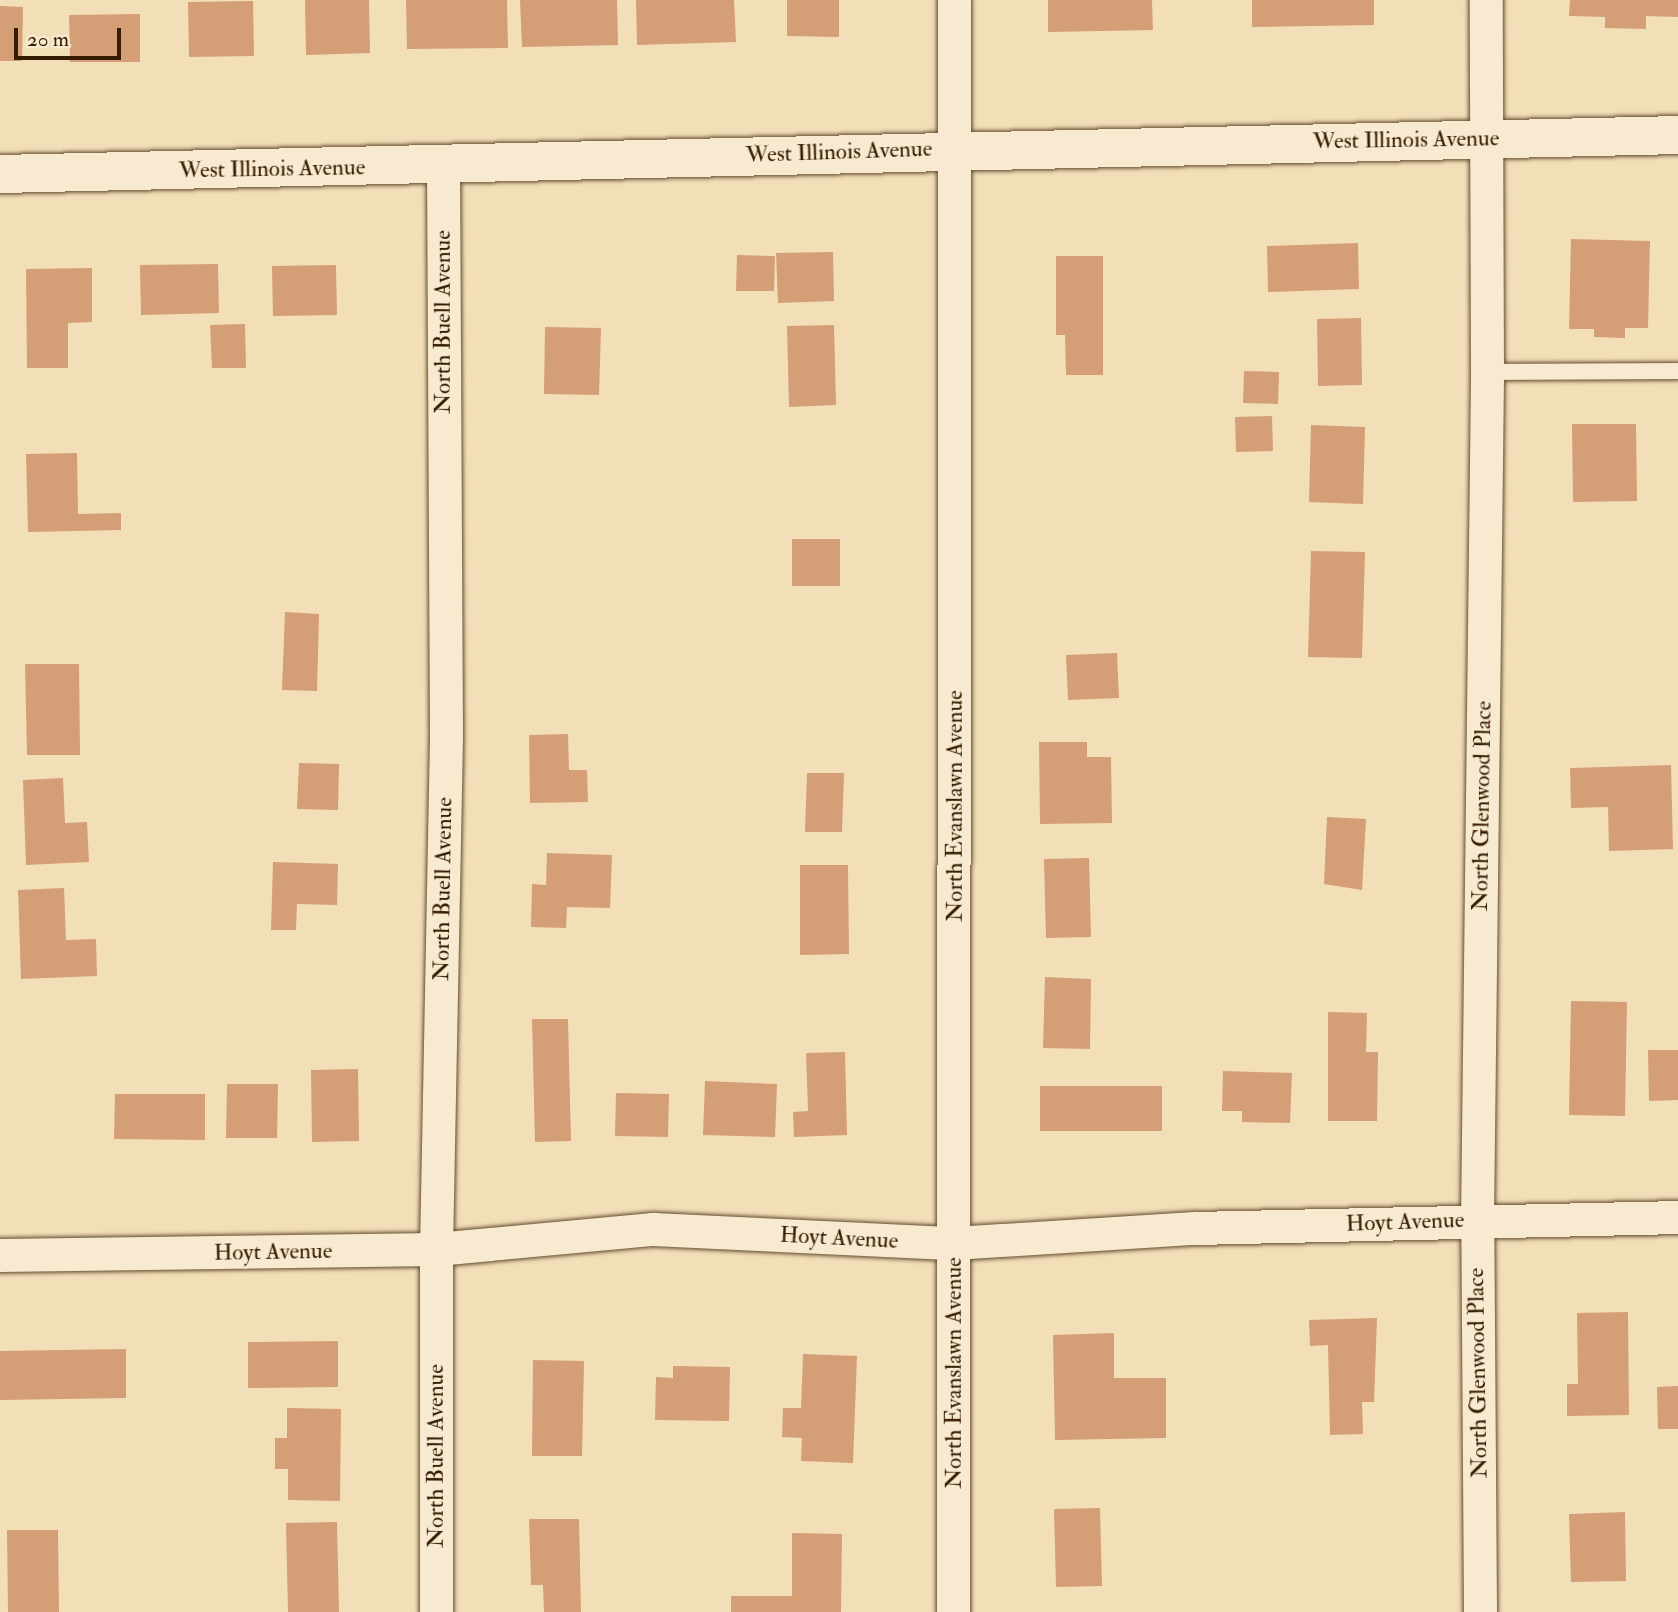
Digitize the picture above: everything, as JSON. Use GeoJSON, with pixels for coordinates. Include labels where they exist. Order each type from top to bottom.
{"type":"FeatureCollection","features":[{"type":"Feature","properties":{"kind":"street","name":"North Evanslawn Avenue"},"geometry":{"type":"LineString","coordinates":[[953,1612],[954,0]]}},
{"type":"Feature","properties":{"kind":"street","name":"North Glenwood Place"},"geometry":{"type":"LineString","coordinates":[[1480,1612],[1477,1220],[1487,372],[1486,0]]}},
{"type":"Feature","properties":{"kind":"street","name":"West Illinois Avenue"},"geometry":{"type":"LineString","coordinates":[[0,174],[443,166],[956,148],[1678,135]]}},
{"type":"Feature","properties":{"kind":"street","name":"North Buell Avenue"},"geometry":{"type":"LineString","coordinates":[[436,1612],[436,1249],[446,736],[443,166]]}},
{"type":"Feature","properties":{"kind":"street","name":"Hoyt Avenue"},"geometry":{"type":"LineString","coordinates":[[0,1255],[436,1249],[653,1228],[954,1243],[1195,1228],[1678,1217]]}},
{"type":"Feature","properties":{"kind":"lane"},"geometry":{"type":"LineString","coordinates":[[1487,372],[1678,371]]}},
{"type":"Feature","properties":{"kind":"building"},"geometry":{"type":"Polygon","coordinates":[[[305,0],[369,0],[370,53],[306,55],[305,0]]]}},
{"type":"Feature","properties":{"kind":"building"},"geometry":{"type":"Polygon","coordinates":[[[406,0],[507,0],[508,48],[407,49],[406,0]]]}},
{"type":"Feature","properties":{"kind":"building"},"geometry":{"type":"Polygon","coordinates":[[[520,0],[617,0],[618,45],[522,47],[520,0]]]}},
{"type":"Feature","properties":{"kind":"building"},"geometry":{"type":"Polygon","coordinates":[[[636,0],[734,0],[736,42],[637,45],[636,0]]]}},
{"type":"Feature","properties":{"kind":"building"},"geometry":{"type":"Polygon","coordinates":[[[787,0],[839,0],[839,37],[787,36],[787,0]]]}},
{"type":"Feature","properties":{"kind":"building"},"geometry":{"type":"Polygon","coordinates":[[[1048,0],[1152,0],[1153,30],[1048,32],[1048,0]]]}},
{"type":"Feature","properties":{"kind":"building"},"geometry":{"type":"Polygon","coordinates":[[[1252,0],[1374,0],[1374,25],[1252,27],[1252,0]]]}},
{"type":"Feature","properties":{"kind":"building"},"geometry":{"type":"Polygon","coordinates":[[[1570,0],[1678,0],[1678,17],[1646,16],[1646,29],[1605,28],[1605,17],[1569,16],[1570,0]]]}},
{"type":"Feature","properties":{"kind":"building"},"geometry":{"type":"Polygon","coordinates":[[[253,1],[254,56],[189,57],[188,2],[253,1]]]}},
{"type":"Feature","properties":{"kind":"building"},"geometry":{"type":"Polygon","coordinates":[[[0,6],[23,7],[22,61],[0,61],[0,6]]]}},
{"type":"Feature","properties":{"kind":"building"},"geometry":{"type":"Polygon","coordinates":[[[140,14],[140,62],[70,62],[69,15],[140,14]]]}},
{"type":"Feature","properties":{"kind":"building"},"geometry":{"type":"Polygon","coordinates":[[[1571,239],[1650,241],[1648,328],[1625,328],[1625,338],[1594,337],[1594,329],[1569,329],[1571,239]]]}},
{"type":"Feature","properties":{"kind":"building"},"geometry":{"type":"Polygon","coordinates":[[[1358,243],[1359,289],[1268,292],[1267,246],[1358,243]]]}},
{"type":"Feature","properties":{"kind":"building"},"geometry":{"type":"Polygon","coordinates":[[[833,252],[834,301],[778,303],[776,253],[833,252]]]}},
{"type":"Feature","properties":{"kind":"building"},"geometry":{"type":"Polygon","coordinates":[[[737,255],[775,256],[774,291],[736,291],[737,255]]]}},
{"type":"Feature","properties":{"kind":"building"},"geometry":{"type":"Polygon","coordinates":[[[1056,256],[1103,256],[1103,375],[1066,375],[1065,335],[1056,335],[1056,256]]]}},
{"type":"Feature","properties":{"kind":"building"},"geometry":{"type":"Polygon","coordinates":[[[218,264],[219,313],[141,315],[140,265],[218,264]]]}},
{"type":"Feature","properties":{"kind":"building"},"geometry":{"type":"Polygon","coordinates":[[[336,265],[337,315],[273,316],[272,266],[336,265]]]}},
{"type":"Feature","properties":{"kind":"building"},"geometry":{"type":"Polygon","coordinates":[[[92,268],[92,322],[68,323],[68,368],[27,368],[26,269],[92,268]]]}},
{"type":"Feature","properties":{"kind":"building"},"geometry":{"type":"Polygon","coordinates":[[[1361,318],[1362,385],[1318,386],[1317,319],[1361,318]]]}},
{"type":"Feature","properties":{"kind":"building"},"geometry":{"type":"Polygon","coordinates":[[[245,324],[246,368],[212,368],[210,325],[245,324]]]}},
{"type":"Feature","properties":{"kind":"building"},"geometry":{"type":"Polygon","coordinates":[[[834,325],[836,405],[789,407],[787,326],[834,325]]]}},
{"type":"Feature","properties":{"kind":"building"},"geometry":{"type":"Polygon","coordinates":[[[545,327],[601,328],[599,395],[544,394],[545,327]]]}},
{"type":"Feature","properties":{"kind":"building"},"geometry":{"type":"Polygon","coordinates":[[[1244,371],[1279,372],[1278,404],[1243,403],[1244,371]]]}},
{"type":"Feature","properties":{"kind":"building"},"geometry":{"type":"Polygon","coordinates":[[[1272,416],[1273,451],[1236,452],[1235,417],[1272,416]]]}},
{"type":"Feature","properties":{"kind":"building"},"geometry":{"type":"Polygon","coordinates":[[[1572,424],[1636,424],[1637,501],[1573,502],[1572,424]]]}},
{"type":"Feature","properties":{"kind":"building"},"geometry":{"type":"Polygon","coordinates":[[[1311,425],[1365,427],[1363,504],[1309,502],[1311,425]]]}},
{"type":"Feature","properties":{"kind":"building"},"geometry":{"type":"Polygon","coordinates":[[[77,453],[78,514],[121,513],[121,530],[28,532],[26,454],[77,453]]]}},
{"type":"Feature","properties":{"kind":"building"},"geometry":{"type":"Polygon","coordinates":[[[792,539],[840,539],[840,586],[792,586],[792,539]]]}},
{"type":"Feature","properties":{"kind":"building"},"geometry":{"type":"Polygon","coordinates":[[[1311,551],[1365,552],[1362,658],[1308,657],[1311,551]]]}},
{"type":"Feature","properties":{"kind":"building"},"geometry":{"type":"Polygon","coordinates":[[[285,612],[319,614],[317,691],[282,690],[285,612]]]}},
{"type":"Feature","properties":{"kind":"building"},"geometry":{"type":"Polygon","coordinates":[[[1117,653],[1119,698],[1068,700],[1066,655],[1117,653]]]}},
{"type":"Feature","properties":{"kind":"building"},"geometry":{"type":"Polygon","coordinates":[[[25,664],[79,664],[80,755],[27,755],[25,664]]]}},
{"type":"Feature","properties":{"kind":"building"},"geometry":{"type":"Polygon","coordinates":[[[568,734],[569,770],[587,770],[588,802],[530,803],[529,735],[568,734]]]}},
{"type":"Feature","properties":{"kind":"building"},"geometry":{"type":"Polygon","coordinates":[[[1039,742],[1087,742],[1087,757],[1111,757],[1112,823],[1040,824],[1039,742]]]}},
{"type":"Feature","properties":{"kind":"building"},"geometry":{"type":"Polygon","coordinates":[[[299,763],[339,764],[338,810],[297,809],[299,763]]]}},
{"type":"Feature","properties":{"kind":"building"},"geometry":{"type":"Polygon","coordinates":[[[1671,765],[1673,849],[1609,851],[1608,807],[1571,808],[1570,768],[1671,765]]]}},
{"type":"Feature","properties":{"kind":"building"},"geometry":{"type":"Polygon","coordinates":[[[807,773],[844,773],[842,832],[805,832],[807,773]]]}},
{"type":"Feature","properties":{"kind":"building"},"geometry":{"type":"Polygon","coordinates":[[[63,778],[65,823],[87,822],[89,862],[26,865],[23,780],[63,778]]]}},
{"type":"Feature","properties":{"kind":"building"},"geometry":{"type":"Polygon","coordinates":[[[1327,817],[1366,819],[1362,890],[1324,884],[1327,817]]]}},
{"type":"Feature","properties":{"kind":"building"},"geometry":{"type":"Polygon","coordinates":[[[547,853],[612,855],[610,908],[567,907],[566,928],[531,927],[532,884],[546,885],[547,853]]]}},
{"type":"Feature","properties":{"kind":"building"},"geometry":{"type":"Polygon","coordinates":[[[1089,858],[1091,937],[1046,938],[1044,859],[1089,858]]]}},
{"type":"Feature","properties":{"kind":"building"},"geometry":{"type":"Polygon","coordinates":[[[273,862],[338,864],[337,905],[297,904],[296,930],[271,930],[273,862]]]}},
{"type":"Feature","properties":{"kind":"building"},"geometry":{"type":"Polygon","coordinates":[[[800,865],[848,865],[849,954],[800,955],[800,865]]]}},
{"type":"Feature","properties":{"kind":"building"},"geometry":{"type":"Polygon","coordinates":[[[64,888],[66,940],[96,939],[97,976],[21,979],[18,890],[64,888]]]}},
{"type":"Feature","properties":{"kind":"building"},"geometry":{"type":"Polygon","coordinates":[[[1045,977],[1091,979],[1090,1049],[1043,1048],[1045,977]]]}},
{"type":"Feature","properties":{"kind":"building"},"geometry":{"type":"Polygon","coordinates":[[[1571,1001],[1627,1002],[1625,1116],[1569,1115],[1571,1001]]]}},
{"type":"Feature","properties":{"kind":"building"},"geometry":{"type":"Polygon","coordinates":[[[1328,1012],[1367,1013],[1366,1052],[1378,1052],[1377,1121],[1328,1121],[1328,1012]]]}},
{"type":"Feature","properties":{"kind":"building"},"geometry":{"type":"Polygon","coordinates":[[[532,1019],[568,1019],[571,1141],[535,1142],[532,1019]]]}},
{"type":"Feature","properties":{"kind":"building"},"geometry":{"type":"Polygon","coordinates":[[[1648,1050],[1678,1050],[1678,1100],[1649,1101],[1648,1050]]]}},
{"type":"Feature","properties":{"kind":"building"},"geometry":{"type":"Polygon","coordinates":[[[845,1052],[847,1135],[794,1137],[793,1112],[808,1111],[806,1053],[845,1052]]]}},
{"type":"Feature","properties":{"kind":"building"},"geometry":{"type":"Polygon","coordinates":[[[358,1069],[359,1141],[312,1142],[311,1070],[358,1069]]]}},
{"type":"Feature","properties":{"kind":"building"},"geometry":{"type":"Polygon","coordinates":[[[1223,1071],[1292,1073],[1290,1123],[1242,1122],[1242,1111],[1222,1111],[1223,1071]]]}},
{"type":"Feature","properties":{"kind":"building"},"geometry":{"type":"Polygon","coordinates":[[[705,1081],[777,1084],[775,1137],[703,1135],[705,1081]]]}},
{"type":"Feature","properties":{"kind":"building"},"geometry":{"type":"Polygon","coordinates":[[[227,1084],[278,1084],[277,1138],[226,1138],[227,1084]]]}},
{"type":"Feature","properties":{"kind":"building"},"geometry":{"type":"Polygon","coordinates":[[[1040,1086],[1162,1086],[1162,1131],[1040,1131],[1040,1086]]]}},
{"type":"Feature","properties":{"kind":"building"},"geometry":{"type":"Polygon","coordinates":[[[616,1093],[669,1094],[668,1137],[615,1136],[616,1093]]]}},
{"type":"Feature","properties":{"kind":"building"},"geometry":{"type":"Polygon","coordinates":[[[115,1094],[205,1094],[205,1140],[114,1139],[115,1094]]]}},
{"type":"Feature","properties":{"kind":"building"},"geometry":{"type":"Polygon","coordinates":[[[1628,1312],[1629,1415],[1567,1416],[1567,1384],[1578,1384],[1577,1313],[1628,1312]]]}},
{"type":"Feature","properties":{"kind":"building"},"geometry":{"type":"Polygon","coordinates":[[[1377,1318],[1374,1402],[1362,1402],[1363,1434],[1330,1435],[1328,1345],[1310,1346],[1309,1320],[1377,1318]]]}},
{"type":"Feature","properties":{"kind":"building"},"geometry":{"type":"Polygon","coordinates":[[[1114,1333],[1114,1378],[1166,1378],[1166,1438],[1055,1440],[1053,1335],[1114,1333]]]}},
{"type":"Feature","properties":{"kind":"building"},"geometry":{"type":"Polygon","coordinates":[[[338,1341],[338,1387],[248,1388],[248,1342],[338,1341]]]}},
{"type":"Feature","properties":{"kind":"building"},"geometry":{"type":"Polygon","coordinates":[[[126,1349],[126,1398],[0,1400],[0,1351],[126,1349]]]}},
{"type":"Feature","properties":{"kind":"building"},"geometry":{"type":"Polygon","coordinates":[[[803,1354],[857,1356],[853,1463],[801,1461],[802,1438],[782,1437],[783,1408],[801,1408],[803,1354]]]}},
{"type":"Feature","properties":{"kind":"building"},"geometry":{"type":"Polygon","coordinates":[[[533,1360],[584,1361],[582,1456],[532,1456],[533,1360]]]}},
{"type":"Feature","properties":{"kind":"building"},"geometry":{"type":"Polygon","coordinates":[[[673,1366],[730,1367],[729,1421],[655,1420],[656,1377],[673,1378],[673,1366]]]}},
{"type":"Feature","properties":{"kind":"building"},"geometry":{"type":"Polygon","coordinates":[[[1678,1386],[1678,1429],[1658,1429],[1657,1387],[1678,1386]]]}},
{"type":"Feature","properties":{"kind":"building"},"geometry":{"type":"Polygon","coordinates":[[[287,1408],[341,1409],[340,1501],[288,1500],[288,1469],[275,1469],[275,1438],[287,1438],[287,1408]]]}},
{"type":"Feature","properties":{"kind":"building"},"geometry":{"type":"Polygon","coordinates":[[[1100,1508],[1102,1586],[1056,1587],[1054,1509],[1100,1508]]]}},
{"type":"Feature","properties":{"kind":"building"},"geometry":{"type":"Polygon","coordinates":[[[1625,1512],[1626,1581],[1571,1582],[1569,1514],[1625,1512]]]}},
{"type":"Feature","properties":{"kind":"building"},"geometry":{"type":"Polygon","coordinates":[[[529,1519],[579,1519],[581,1612],[544,1612],[543,1585],[531,1585],[529,1519]]]}},
{"type":"Feature","properties":{"kind":"building"},"geometry":{"type":"Polygon","coordinates":[[[337,1522],[339,1612],[288,1612],[286,1523],[337,1522]]]}},
{"type":"Feature","properties":{"kind":"building"},"geometry":{"type":"Polygon","coordinates":[[[7,1530],[58,1530],[59,1612],[8,1612],[7,1530]]]}},
{"type":"Feature","properties":{"kind":"building"},"geometry":{"type":"Polygon","coordinates":[[[792,1533],[842,1534],[841,1612],[731,1612],[731,1596],[792,1596],[792,1533]]]}}]}
